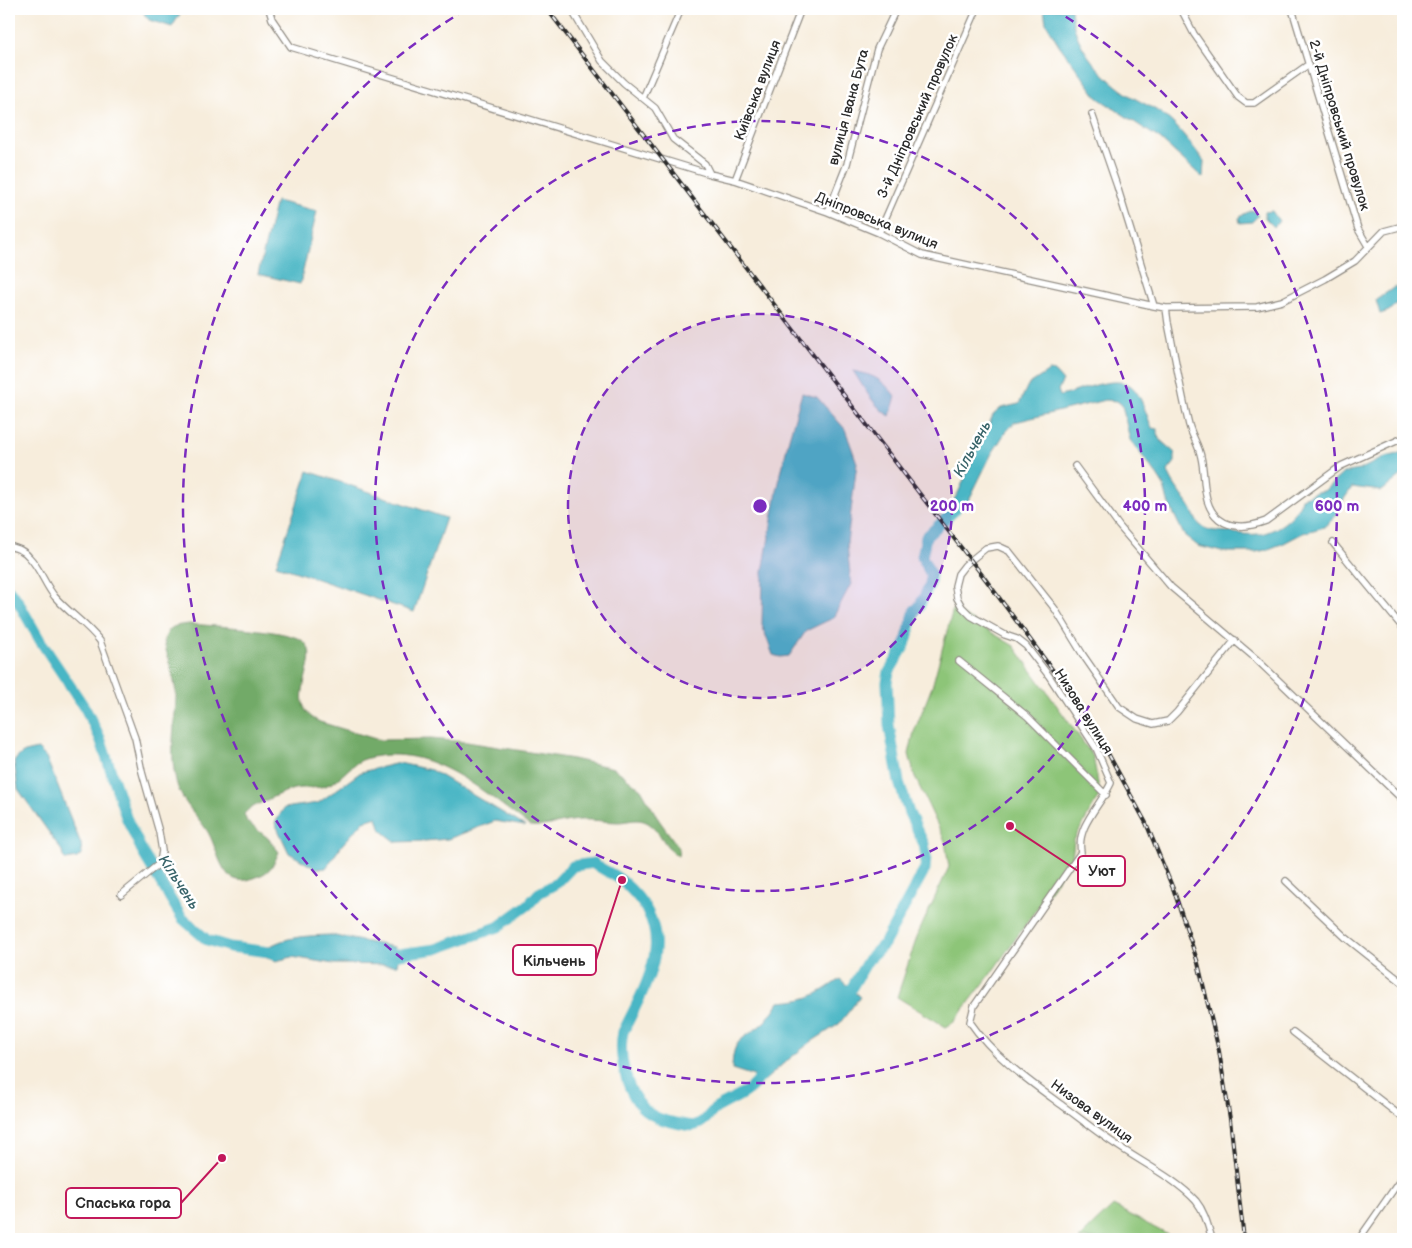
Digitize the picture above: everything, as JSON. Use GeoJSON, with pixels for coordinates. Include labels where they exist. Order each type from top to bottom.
{"type":"FeatureCollection","features":[{"type":"Feature","properties":{"kind":"street","name":"Дніпровська вулиця"},"geometry":{"type":"LineString","coordinates":[[269,9],[272,19],[291,47],[735,180],[828,212],[879,233],[922,255],[1154,306],[1166,308],[1257,307],[1282,301],[1326,279],[1355,261],[1384,231],[1403,226]]}},
{"type":"Feature","properties":{"kind":"street"},"geometry":{"type":"LineString","coordinates":[[571,9],[602,61],[624,83],[655,108],[673,139],[705,164],[710,174]]}},
{"type":"Feature","properties":{"kind":"street"},"geometry":{"type":"LineString","coordinates":[[643,98],[681,9]]}},
{"type":"Feature","properties":{"kind":"street","name":"Київська вулиця"},"geometry":{"type":"LineString","coordinates":[[735,180],[801,9]]}},
{"type":"Feature","properties":{"kind":"street","name":"вулиця Івана Бута"},"geometry":{"type":"LineString","coordinates":[[828,212],[847,164],[877,49],[896,9]]}},
{"type":"Feature","properties":{"kind":"street","name":"3-й Дніпровський провулок"},"geometry":{"type":"LineString","coordinates":[[879,233],[977,9]]}},
{"type":"Feature","properties":{"kind":"street"},"geometry":{"type":"LineString","coordinates":[[1181,9],[1194,34],[1238,97],[1246,103],[1254,103],[1309,64]]}},
{"type":"Feature","properties":{"kind":"street","name":"2-й Дніпровський провулок"},"geometry":{"type":"LineString","coordinates":[[1292,9],[1358,229],[1368,246]]}},
{"type":"Feature","properties":{"kind":"street"},"geometry":{"type":"LineString","coordinates":[[1092,114],[1117,186],[1154,306]]}},
{"type":"Feature","properties":{"kind":"street"},"geometry":{"type":"LineString","coordinates":[[1166,308],[1190,427],[1201,456],[1206,497],[1212,511],[1219,519],[1236,527],[1252,526],[1266,522],[1341,466],[1403,438]]}},
{"type":"Feature","properties":{"kind":"street"},"geometry":{"type":"LineString","coordinates":[[1075,466],[1119,526],[1171,587],[1235,640],[1316,714],[1403,800]]}},
{"type":"Feature","properties":{"kind":"street"},"geometry":{"type":"LineString","coordinates":[[1332,543],[1403,628]]}},
{"type":"Feature","properties":{"kind":"street"},"geometry":{"type":"LineString","coordinates":[[9,546],[19,548],[29,556],[53,595],[70,613],[90,628],[100,641],[135,738],[142,772],[160,832],[162,851],[160,863],[120,895]]}},
{"type":"Feature","properties":{"kind":"street","name":"Низова вулиця"},"geometry":{"type":"LineString","coordinates":[[1212,1239],[1206,1218],[1197,1202],[1168,1178],[1116,1145],[1029,1082],[991,1048],[970,1022],[974,1006],[1081,852],[1082,830],[1106,795],[1111,783],[1096,748],[1049,676],[1026,646],[1017,639],[1005,635],[971,616],[962,607],[957,598],[955,586],[958,574],[965,565],[986,548],[998,546],[1010,550],[1055,609],[1083,655],[1119,707],[1138,719],[1153,724],[1168,721],[1177,712],[1235,640]]}},
{"type":"Feature","properties":{"kind":"street"},"geometry":{"type":"LineString","coordinates":[[959,661],[1027,716],[1106,795]]}},
{"type":"Feature","properties":{"kind":"street"},"geometry":{"type":"LineString","coordinates":[[1286,881],[1345,937],[1403,982]]}},
{"type":"Feature","properties":{"kind":"street"},"geometry":{"type":"LineString","coordinates":[[1293,1032],[1403,1118]]}},
{"type":"Feature","properties":{"kind":"street"},"geometry":{"type":"LineString","coordinates":[[1359,1239],[1403,1176]]}},
{"type":"Feature","properties":{"kind":"green space"},"geometry":{"type":"Polygon","coordinates":[[[953,609],[1014,646],[1093,756],[1100,794],[1074,840],[1072,859],[987,979],[954,1022],[946,1027],[897,997],[918,934],[949,867],[945,841],[915,777],[909,754],[914,732],[932,687],[953,609]]]}},
{"type":"Feature","properties":{"kind":"green space"},"geometry":{"type":"Polygon","coordinates":[[[189,624],[266,631],[294,637],[303,641],[309,649],[310,658],[303,693],[303,704],[308,714],[320,722],[379,740],[431,739],[467,742],[573,759],[614,768],[641,789],[659,820],[679,848],[678,856],[669,849],[656,830],[644,821],[579,820],[530,826],[475,785],[455,773],[413,757],[391,755],[362,760],[331,784],[288,791],[249,809],[244,814],[247,822],[268,838],[279,852],[268,871],[264,874],[242,880],[234,879],[222,866],[211,837],[181,794],[174,770],[173,750],[176,691],[164,641],[170,629],[179,625],[189,624]]]}},
{"type":"Feature","properties":{"kind":"green space"},"geometry":{"type":"Polygon","coordinates":[[[1113,1206],[1176,1239],[1079,1239],[1113,1206]]]}},
{"type":"Feature","properties":{"kind":"water"},"geometry":{"type":"Polygon","coordinates":[[[146,9],[183,9],[172,27],[149,20],[144,14],[146,9]]]}},
{"type":"Feature","properties":{"kind":"water"},"geometry":{"type":"Polygon","coordinates":[[[1044,9],[1071,9],[1076,34],[1089,57],[1116,85],[1161,113],[1176,126],[1204,161],[1203,178],[1160,139],[1098,98],[1059,45],[1046,23],[1044,9]]]}},
{"type":"Feature","properties":{"kind":"water"},"geometry":{"type":"Polygon","coordinates":[[[276,201],[317,211],[300,284],[258,274],[276,201]]]}},
{"type":"Feature","properties":{"kind":"water"},"geometry":{"type":"Polygon","coordinates":[[[1253,210],[1258,216],[1252,222],[1240,223],[1239,218],[1253,210]]]}},
{"type":"Feature","properties":{"kind":"water"},"geometry":{"type":"Polygon","coordinates":[[[1272,211],[1279,221],[1274,227],[1265,218],[1265,212],[1272,211]]]}},
{"type":"Feature","properties":{"kind":"water"},"geometry":{"type":"Polygon","coordinates":[[[1396,286],[1402,298],[1389,311],[1380,314],[1376,300],[1396,286]]]}},
{"type":"Feature","properties":{"kind":"water"},"geometry":{"type":"Polygon","coordinates":[[[853,371],[878,379],[896,397],[890,416],[874,402],[853,371]]]}},
{"type":"Feature","properties":{"kind":"water"},"geometry":{"type":"Polygon","coordinates":[[[1049,371],[1055,372],[1063,381],[1058,390],[1060,396],[1096,385],[1115,382],[1124,383],[1135,389],[1141,399],[1152,428],[1157,429],[1159,439],[1175,453],[1175,462],[1168,471],[1172,481],[1189,505],[1198,523],[1209,530],[1240,534],[1260,534],[1273,530],[1291,517],[1300,505],[1302,498],[1324,491],[1343,473],[1359,470],[1385,457],[1403,453],[1403,474],[1382,491],[1352,487],[1341,504],[1337,515],[1324,527],[1303,533],[1266,550],[1256,552],[1222,552],[1198,546],[1184,535],[1168,502],[1164,486],[1130,440],[1122,405],[1117,401],[1105,400],[1015,422],[1005,433],[991,455],[967,504],[953,515],[948,523],[945,520],[945,513],[958,493],[993,415],[1001,408],[1019,404],[1028,385],[1049,371]]]}},
{"type":"Feature","properties":{"kind":"water"},"geometry":{"type":"Polygon","coordinates":[[[802,393],[817,397],[845,429],[857,463],[847,543],[851,584],[833,618],[806,631],[789,656],[780,657],[773,655],[762,625],[763,571],[777,491],[802,393]]]}},
{"type":"Feature","properties":{"kind":"water"},"geometry":{"type":"Polygon","coordinates":[[[308,471],[446,518],[414,612],[276,565],[308,471]]]}},
{"type":"Feature","properties":{"kind":"water"},"geometry":{"type":"Polygon","coordinates":[[[38,749],[46,757],[81,844],[82,854],[77,858],[66,860],[63,857],[62,851],[18,789],[14,762],[24,752],[38,749]]]}},
{"type":"Feature","properties":{"kind":"water"},"geometry":{"type":"Polygon","coordinates":[[[399,763],[431,770],[525,826],[495,821],[448,839],[396,842],[381,830],[377,817],[364,821],[342,845],[326,868],[316,869],[289,853],[275,823],[284,808],[318,803],[361,772],[399,763]]]}},
{"type":"Feature","properties":{"kind":"water"},"geometry":{"type":"Polygon","coordinates":[[[330,935],[394,947],[399,954],[397,965],[334,964],[292,957],[276,961],[264,957],[262,952],[285,940],[330,935]]]}},
{"type":"Feature","properties":{"kind":"water"},"geometry":{"type":"Polygon","coordinates":[[[840,979],[860,997],[839,1024],[811,1042],[764,1081],[732,1069],[736,1046],[743,1038],[764,1023],[779,1002],[798,1000],[811,996],[840,979]]]}},
{"type":"Feature","properties":{"kind":"waterway","name":"Кільчень"},"geometry":{"type":"LineString","coordinates":[[843,998],[848,994],[868,960],[884,944],[925,869],[926,856],[924,844],[909,813],[899,782],[889,725],[887,682],[889,672],[905,645],[915,610],[919,607],[930,584],[931,575],[922,557],[926,537],[955,510]]}},
{"type":"Feature","properties":{"kind":"waterway","name":"Кільчень"},"geometry":{"type":"LineString","coordinates":[[9,590],[16,598],[41,642],[85,708],[100,738],[126,817],[144,855],[182,918],[207,940],[230,947],[278,953]]}},
{"type":"Feature","properties":{"kind":"waterway","name":"Кільчень"},"geometry":{"type":"LineString","coordinates":[[386,953],[399,954],[436,949],[498,927],[528,905],[539,893],[557,883],[573,866],[594,863],[620,879],[640,900],[651,918],[655,936],[654,955],[650,973],[623,1032],[622,1041],[625,1073],[628,1084],[638,1103],[648,1113],[659,1119],[693,1126],[703,1121],[715,1109],[748,1090],[769,1067]]}},
{"type":"Feature","properties":{"kind":"railway"},"geometry":{"type":"LineString","coordinates":[[547,9],[986,580],[1091,722],[1146,823],[1174,891],[1198,963],[1219,1051],[1230,1119],[1244,1239]]}},
{"type":"Feature","properties":{"kind":"place","name":"Уют"},"geometry":{"type":"Point","coordinates":[1010,826]}},
{"type":"Feature","properties":{"kind":"place","name":"Кільчень"},"geometry":{"type":"Point","coordinates":[622,880]}},
{"type":"Feature","properties":{"kind":"place","name":"Спаська гора"},"geometry":{"type":"Point","coordinates":[222,1158]}}]}
